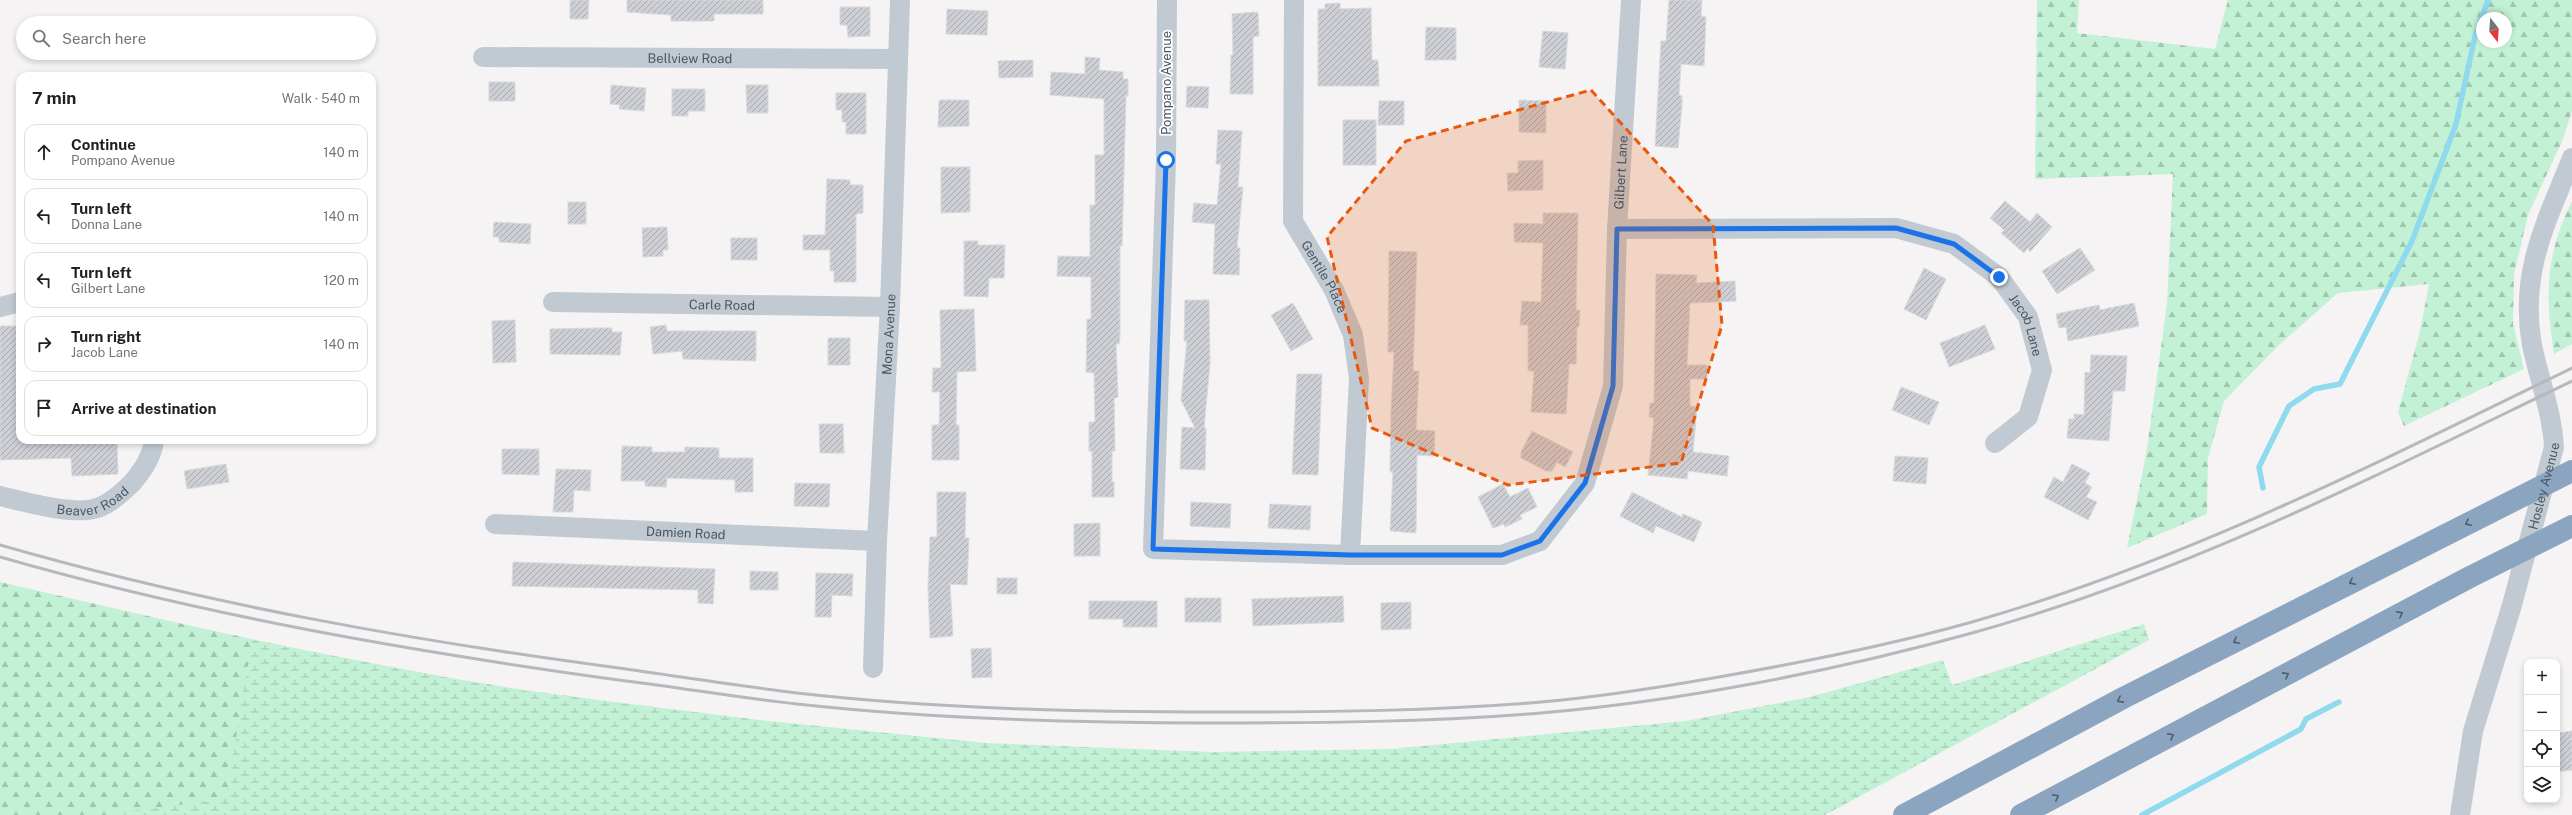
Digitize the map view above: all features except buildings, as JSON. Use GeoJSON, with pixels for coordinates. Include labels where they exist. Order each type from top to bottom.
{"type":"FeatureCollection","features":[{"type":"Feature","properties":{"kind":"highway"},"geometry":{"type":"LineString","coordinates":[[1904,815],[2125,697],[2572,471]]}},
{"type":"Feature","properties":{"kind":"highway"},"geometry":{"type":"LineString","coordinates":[[2021,815],[2470,577],[2572,526]]}},
{"type":"Feature","properties":{"kind":"street","name":"Mona Avenue"},"geometry":{"type":"LineString","coordinates":[[873,668],[876,540],[890,307],[900,0]]}},
{"type":"Feature","properties":{"kind":"street","name":"Pompano Avenue"},"geometry":{"type":"LineString","coordinates":[[1166,0],[1166,160],[1153,549],[1350,555]]}},
{"type":"Feature","properties":{"kind":"street","name":"Gentile Place"},"geometry":{"type":"LineString","coordinates":[[1294,0],[1293,221],[1334,290],[1353,335],[1359,379],[1350,555]]}},
{"type":"Feature","properties":{"kind":"street","name":"Gilbert Lane"},"geometry":{"type":"LineString","coordinates":[[1350,555],[1502,555],[1540,541],[1585,483],[1613,386],[1617,229],[1631,0]]}},
{"type":"Feature","properties":{"kind":"street","name":"Bellview Road"},"geometry":{"type":"LineString","coordinates":[[483,57],[898,60]]}},
{"type":"Feature","properties":{"kind":"street","name":"Hosley Avenue"},"geometry":{"type":"LineString","coordinates":[[2460,815],[2473,731],[2512,605],[2553,437],[2537,368],[2529,315],[2528,283],[2539,240],[2572,158]]}},
{"type":"Feature","properties":{"kind":"street","name":"Jacob Lane"},"geometry":{"type":"LineString","coordinates":[[1617,229],[1896,228],[1954,244],[1999,277],[2028,317],[2042,370],[2028,417],[1995,443]]}},
{"type":"Feature","properties":{"kind":"street","name":"Carle Road"},"geometry":{"type":"LineString","coordinates":[[553,302],[890,307]]}},
{"type":"Feature","properties":{"kind":"street"},"geometry":{"type":"LineString","coordinates":[[0,307],[16,303]]}},
{"type":"Feature","properties":{"kind":"street","name":"Beaver Road"},"geometry":{"type":"LineString","coordinates":[[0,496],[66,510],[100,507],[123,492],[141,472],[153,451],[154,444]]}},
{"type":"Feature","properties":{"kind":"street","name":"Damien Road"},"geometry":{"type":"LineString","coordinates":[[495,524],[876,540]]}},
{"type":"Feature","properties":{"kind":"highlighted area"},"geometry":{"type":"Polygon","coordinates":[[[1591,90],[1713,225],[1722,325],[1681,463],[1508,485],[1372,428],[1327,237],[1406,141],[1591,90]]]}},
{"type":"Feature","properties":{"kind":"green space"},"geometry":{"type":"Polygon","coordinates":[[[2037,0],[2079,0],[2077,33],[2215,49],[2228,0],[2572,0],[2572,111],[2563,139],[2528,215],[2514,274],[2513,324],[2524,369],[2404,426],[2398,412],[2420,331],[2429,284],[2338,293],[2280,344],[2224,401],[2208,458],[2207,514],[2127,548],[2146,455],[2167,304],[2173,174],[2035,179],[2037,0]]]}},
{"type":"Feature","properties":{"kind":"green space"},"geometry":{"type":"Polygon","coordinates":[[[2572,201],[2572,344],[2554,354],[2549,313],[2552,258],[2563,221],[2572,201]]]}},
{"type":"Feature","properties":{"kind":"green space"},"geometry":{"type":"Polygon","coordinates":[[[0,582],[220,632],[368,663],[516,689],[591,699],[619,815],[0,815],[0,582]]]}},
{"type":"Feature","properties":{"kind":"green space"},"geometry":{"type":"Polygon","coordinates":[[[2144,624],[2149,640],[1825,815],[120,815],[122,812],[226,799],[252,640],[502,688],[760,720],[986,743],[1211,752],[1390,749],[1686,721],[1810,697],[1943,660],[1952,685],[2144,624]]]}},
{"type":"Feature","properties":{"kind":"waterway"},"geometry":{"type":"LineString","coordinates":[[2263,488],[2259,467],[2289,406],[2314,389],[2340,384],[2412,241],[2456,124],[2475,36],[2488,0]]}},
{"type":"Feature","properties":{"kind":"waterway"},"geometry":{"type":"LineString","coordinates":[[2142,815],[2301,729],[2306,719],[2339,702]]}},
{"type":"Feature","properties":{"kind":"railway"},"geometry":{"type":"LineString","coordinates":[[0,545],[154,585],[310,619],[468,646],[797,693],[903,703],[956,706],[1116,711],[1342,711],[1501,705],[1563,700],[1627,692],[1811,660],[1940,631],[2050,598],[2127,570],[2278,508],[2426,439],[2572,368]]}},
{"type":"Feature","properties":{"kind":"railway"},"geometry":{"type":"LineString","coordinates":[[0,557],[77,578],[233,615],[389,645],[547,670],[797,704],[951,717],[1106,722],[1334,722],[1499,716],[1594,708],[1649,701],[1758,683],[1920,647],[2050,609],[2203,553],[2352,487],[2572,381]]}},
{"type":"Feature","properties":{"kind":"route"},"geometry":{"type":"LineString","coordinates":[[1166,160],[1153,549],[1350,555],[1502,555],[1540,541],[1585,483],[1613,386],[1617,229],[1896,228],[1954,244],[1999,277]]}}]}
